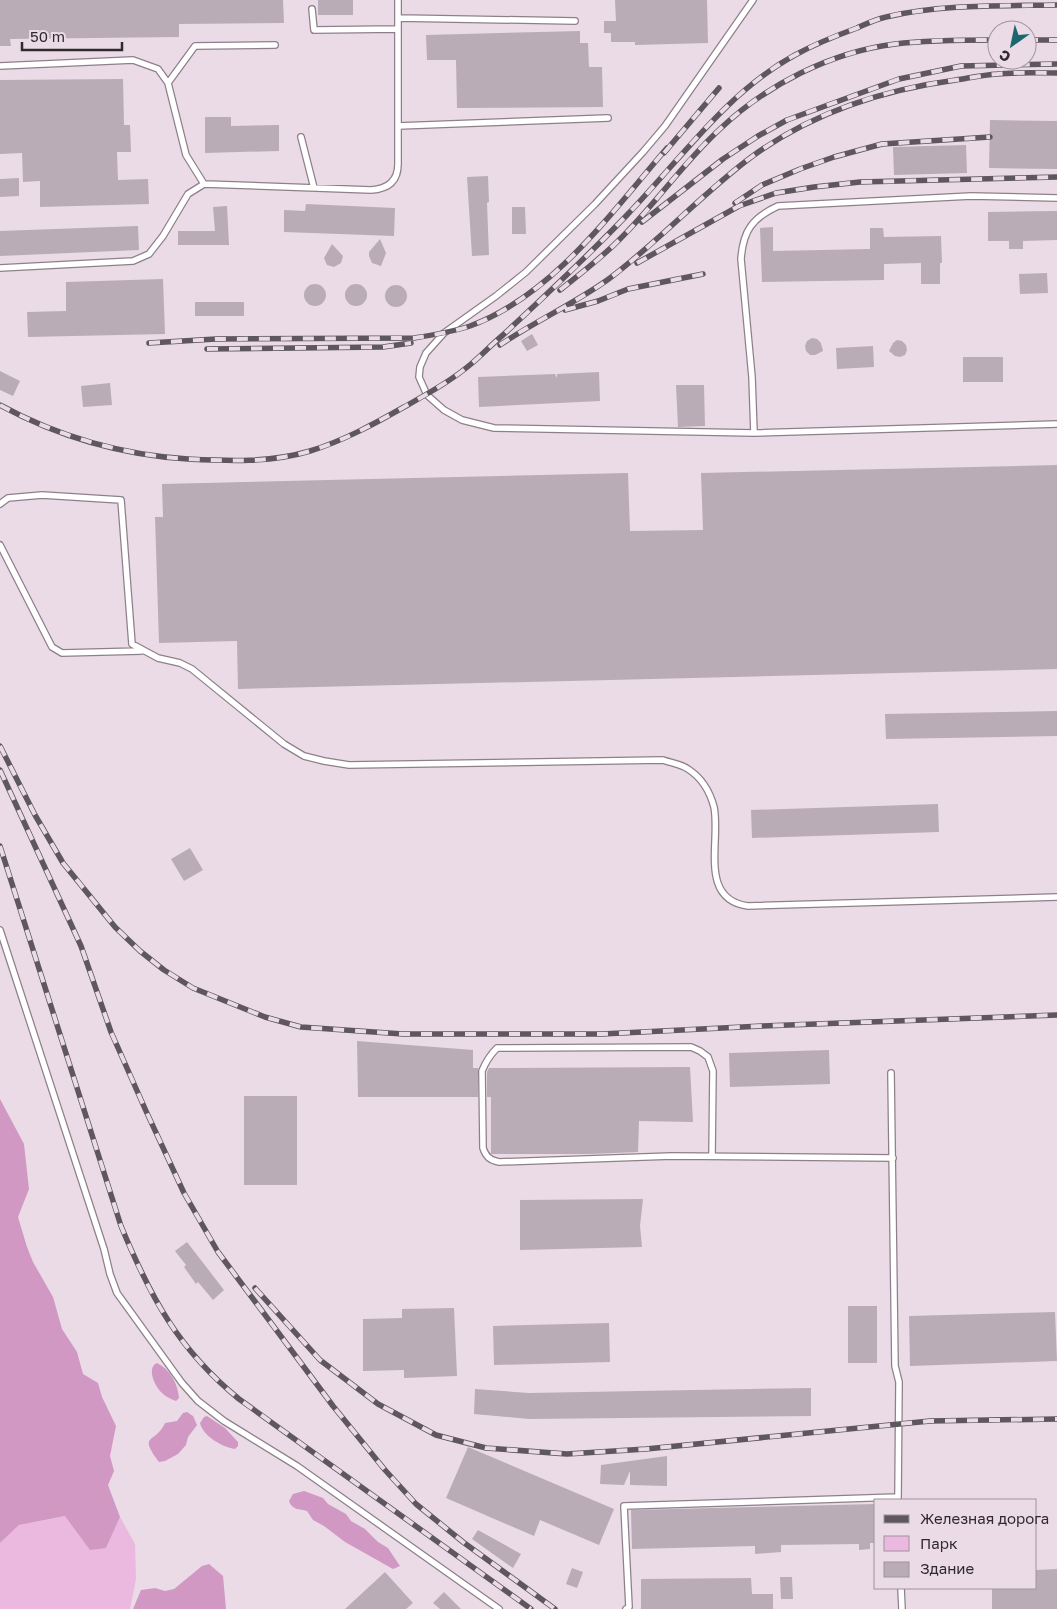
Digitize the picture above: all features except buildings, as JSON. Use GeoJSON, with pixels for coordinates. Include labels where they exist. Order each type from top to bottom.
{"type":"FeatureCollection","features":[{"type":"Feature","properties":{"kind":"lane"},"geometry":{"type":"LineString","coordinates":[[0,268],[133,261],[149,254],[163,236],[188,194],[204,184],[371,190],[381,189],[390,185],[398,171],[398,0]]}},
{"type":"Feature","properties":{"kind":"lane"},"geometry":{"type":"LineString","coordinates":[[753,0],[665,126],[595,204],[526,272],[444,333],[426,353],[420,366],[419,377],[427,395],[444,410],[462,420],[494,428],[754,434],[1057,424]]}},
{"type":"Feature","properties":{"kind":"lane"},"geometry":{"type":"LineString","coordinates":[[312,9],[314,30],[398,29]]}},
{"type":"Feature","properties":{"kind":"lane"},"geometry":{"type":"LineString","coordinates":[[398,18],[575,21]]}},
{"type":"Feature","properties":{"kind":"lane"},"geometry":{"type":"LineString","coordinates":[[168,83],[195,46],[275,45]]}},
{"type":"Feature","properties":{"kind":"lane"},"geometry":{"type":"LineString","coordinates":[[0,66],[133,60],[158,69],[168,83],[186,154],[204,184]]}},
{"type":"Feature","properties":{"kind":"lane"},"geometry":{"type":"LineString","coordinates":[[398,126],[608,118]]}},
{"type":"Feature","properties":{"kind":"lane"},"geometry":{"type":"LineString","coordinates":[[301,137],[314,188]]}},
{"type":"Feature","properties":{"kind":"lane"},"geometry":{"type":"LineString","coordinates":[[754,434],[752,377],[740,260],[742,243],[748,230],[754,221],[764,213],[778,206],[961,196],[1057,198]]}},
{"type":"Feature","properties":{"kind":"lane"},"geometry":{"type":"LineString","coordinates":[[0,504],[8,498],[42,495],[121,500],[132,644],[158,658],[180,663],[192,669],[284,744],[304,756],[324,762],[359,765],[663,760],[684,767],[696,775],[710,795],[714,809],[717,882],[726,897],[748,906],[1057,897]]}},
{"type":"Feature","properties":{"kind":"lane"},"geometry":{"type":"LineString","coordinates":[[0,545],[52,647],[62,653],[142,651]]}},
{"type":"Feature","properties":{"kind":"lane"},"geometry":{"type":"LineString","coordinates":[[0,930],[104,1249],[110,1274],[118,1293],[176,1375],[198,1401],[224,1422],[297,1466],[499,1609]]}},
{"type":"Feature","properties":{"kind":"lane"},"geometry":{"type":"LineString","coordinates":[[712,1156],[713,1071],[708,1057],[700,1051],[690,1047],[497,1048],[485,1062],[482,1071],[483,1148],[486,1156],[499,1162],[672,1156],[893,1158]]}},
{"type":"Feature","properties":{"kind":"lane"},"geometry":{"type":"LineString","coordinates":[[626,1609],[629,1607],[624,1506],[898,1497],[899,1382],[895,1366],[891,1073]]}},
{"type":"Feature","properties":{"kind":"lane"},"geometry":{"type":"LineString","coordinates":[[901,1589],[902,1609]]}},
{"type":"Feature","properties":{"kind":"green space"},"geometry":{"type":"Polygon","coordinates":[[[66,1516],[106,1548],[120,1517],[135,1544],[136,1579],[130,1609],[0,1609],[0,1543],[19,1525],[66,1516]]]}},
{"type":"Feature","properties":{"kind":"shaded area"},"geometry":{"type":"Polygon","coordinates":[[[0,1099],[24,1144],[29,1189],[18,1217],[27,1247],[33,1262],[53,1297],[62,1329],[77,1352],[83,1374],[98,1383],[102,1397],[116,1426],[110,1456],[114,1471],[108,1485],[120,1517],[106,1548],[90,1550],[65,1516],[19,1525],[0,1543],[0,1099]]]}},
{"type":"Feature","properties":{"kind":"shaded area"},"geometry":{"type":"Polygon","coordinates":[[[157,1363],[166,1369],[175,1382],[179,1398],[176,1401],[159,1390],[154,1382],[152,1369],[157,1363]]]}},
{"type":"Feature","properties":{"kind":"shaded area"},"geometry":{"type":"Polygon","coordinates":[[[187,1412],[193,1416],[197,1425],[188,1437],[186,1445],[178,1454],[159,1462],[149,1447],[150,1440],[161,1430],[165,1423],[177,1421],[183,1413],[187,1412]]]}},
{"type":"Feature","properties":{"kind":"shaded area"},"geometry":{"type":"Polygon","coordinates":[[[207,1416],[225,1428],[238,1442],[238,1446],[235,1449],[224,1446],[205,1432],[200,1423],[207,1416]]]}},
{"type":"Feature","properties":{"kind":"shaded area"},"geometry":{"type":"Polygon","coordinates":[[[304,1491],[323,1498],[328,1504],[346,1514],[351,1521],[365,1529],[378,1542],[388,1548],[400,1566],[393,1569],[345,1542],[313,1520],[307,1511],[296,1509],[292,1506],[289,1501],[293,1494],[304,1491]]]}},
{"type":"Feature","properties":{"kind":"shaded area"},"geometry":{"type":"Polygon","coordinates":[[[209,1564],[223,1576],[226,1609],[133,1609],[141,1590],[155,1588],[165,1591],[174,1589],[202,1566],[209,1564]]]}},
{"type":"Feature","properties":{"kind":"railway"},"geometry":{"type":"LineString","coordinates":[[0,405],[67,435],[115,448],[163,457],[249,460],[280,458],[322,447],[358,432],[393,413],[439,387],[471,364],[597,246],[726,107],[770,70],[825,40],[886,17],[928,10],[971,6],[1057,5]]}},
{"type":"Feature","properties":{"kind":"railway"},"geometry":{"type":"LineString","coordinates":[[560,290],[618,241],[706,142],[738,113],[779,85],[824,63],[847,54],[871,48],[920,42],[987,40]]}},
{"type":"Feature","properties":{"kind":"railway"},"geometry":{"type":"LineString","coordinates":[[1037,40],[1057,40]]}},
{"type":"Feature","properties":{"kind":"railway"},"geometry":{"type":"LineString","coordinates":[[642,222],[723,159],[787,120],[899,79],[961,66],[1057,64]]}},
{"type":"Feature","properties":{"kind":"railway"},"geometry":{"type":"LineString","coordinates":[[500,345],[610,278],[646,249],[732,172],[773,142],[797,128],[822,116],[874,97],[928,84],[992,74],[1057,73]]}},
{"type":"Feature","properties":{"kind":"railway"},"geometry":{"type":"LineString","coordinates":[[664,153],[719,88]]}},
{"type":"Feature","properties":{"kind":"railway"},"geometry":{"type":"LineString","coordinates":[[735,203],[762,185],[800,169],[834,157],[882,144],[990,137]]}},
{"type":"Feature","properties":{"kind":"railway"},"geometry":{"type":"LineString","coordinates":[[149,343],[216,339],[414,338],[470,326],[500,312],[528,295],[554,273],[602,225],[667,148]]}},
{"type":"Feature","properties":{"kind":"railway"},"geometry":{"type":"LineString","coordinates":[[637,263],[739,206],[776,193],[860,182],[1057,177]]}},
{"type":"Feature","properties":{"kind":"railway"},"geometry":{"type":"LineString","coordinates":[[565,310],[598,301],[628,289],[703,274]]}},
{"type":"Feature","properties":{"kind":"railway"},"geometry":{"type":"LineString","coordinates":[[207,349],[383,347],[411,343]]}},
{"type":"Feature","properties":{"kind":"railway"},"geometry":{"type":"LineString","coordinates":[[0,746],[35,815],[63,863],[115,927],[140,951],[164,970],[193,988],[265,1017],[301,1027],[403,1034],[602,1034],[1057,1015]]}},
{"type":"Feature","properties":{"kind":"railway"},"geometry":{"type":"LineString","coordinates":[[0,770],[81,946],[111,1032],[146,1111],[184,1193],[218,1252],[333,1406],[385,1470],[416,1504],[463,1542],[555,1609]]}},
{"type":"Feature","properties":{"kind":"railway"},"geometry":{"type":"LineString","coordinates":[[0,846],[121,1226],[155,1299],[168,1321],[199,1361],[239,1399],[531,1609]]}},
{"type":"Feature","properties":{"kind":"railway"},"geometry":{"type":"LineString","coordinates":[[255,1288],[320,1360],[378,1404],[436,1435],[486,1448],[567,1454],[646,1449],[930,1421],[1057,1419]]}}]}
